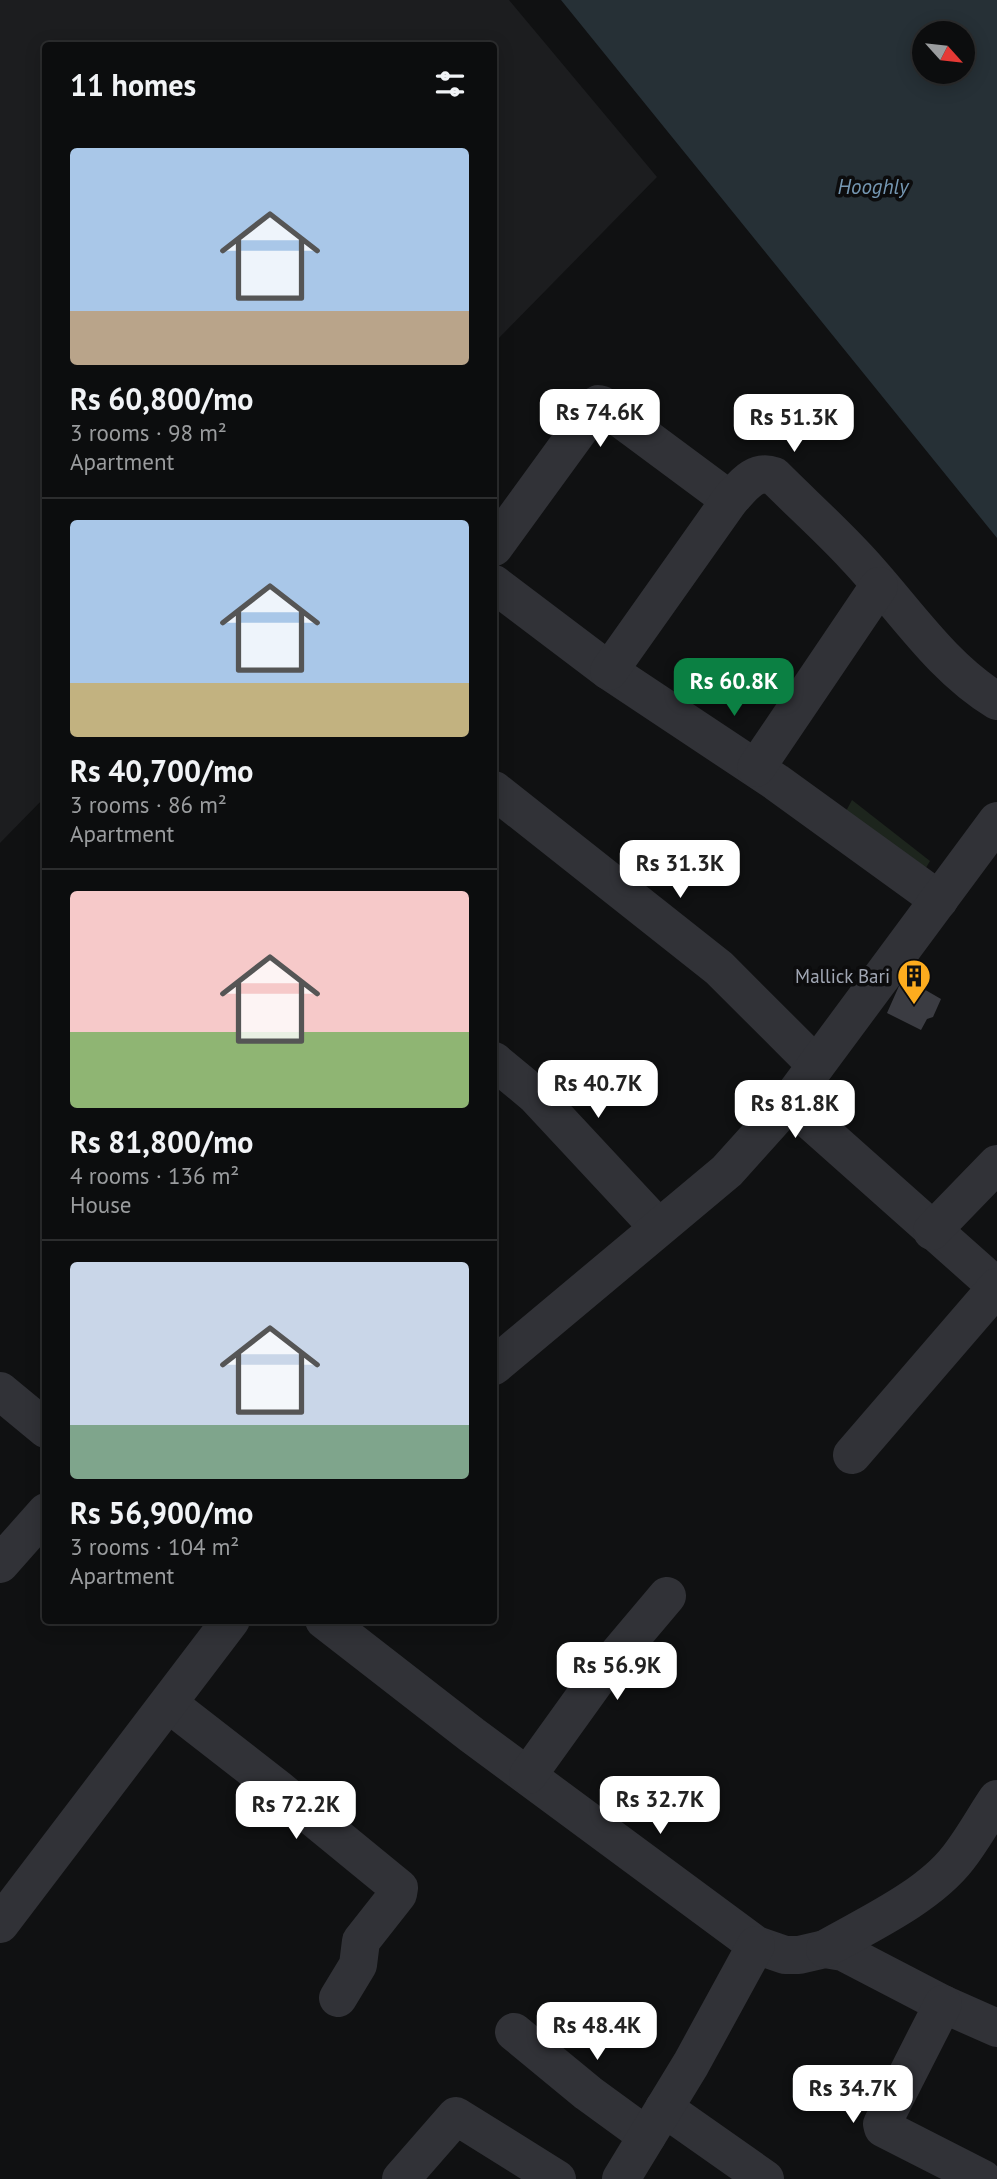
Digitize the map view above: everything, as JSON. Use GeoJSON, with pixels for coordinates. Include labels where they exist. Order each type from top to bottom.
{"type":"FeatureCollection","features":[{"type":"Feature","properties":{"kind":"street"},"geometry":{"type":"LineString","coordinates":[[497,543],[598,404],[730,500]]}},
{"type":"Feature","properties":{"kind":"street"},"geometry":{"type":"LineString","coordinates":[[609,671],[730,500],[754,476],[765,473],[774,476],[856,557],[879,586],[970,684],[997,701]]}},
{"type":"Feature","properties":{"kind":"street"},"geometry":{"type":"LineString","coordinates":[[497,586],[609,671],[756,768],[939,900]]}},
{"type":"Feature","properties":{"kind":"street"},"geometry":{"type":"LineString","coordinates":[[756,768],[879,586]]}},
{"type":"Feature","properties":{"kind":"street"},"geometry":{"type":"LineString","coordinates":[[497,792],[719,968],[816,1065]]}},
{"type":"Feature","properties":{"kind":"street"},"geometry":{"type":"LineString","coordinates":[[497,1359],[727,1171],[789,1102],[997,821]]}},
{"type":"Feature","properties":{"kind":"street"},"geometry":{"type":"LineString","coordinates":[[497,1063],[535,1095],[658,1227]]}},
{"type":"Feature","properties":{"kind":"street"},"geometry":{"type":"LineString","coordinates":[[789,1102],[997,1287],[852,1455]]}},
{"type":"Feature","properties":{"kind":"street"},"geometry":{"type":"LineString","coordinates":[[932,1231],[997,1164]]}},
{"type":"Feature","properties":{"kind":"street"},"geometry":{"type":"LineString","coordinates":[[0,1391],[42,1426]]}},
{"type":"Feature","properties":{"kind":"street"},"geometry":{"type":"LineString","coordinates":[[0,1564],[42,1517]]}},
{"type":"Feature","properties":{"kind":"street"},"geometry":{"type":"LineString","coordinates":[[527,1775],[597,1679],[667,1596]]}},
{"type":"Feature","properties":{"kind":"street"},"geometry":{"type":"LineString","coordinates":[[0,1924],[228,1624]]}},
{"type":"Feature","properties":{"kind":"street"},"geometry":{"type":"LineString","coordinates":[[329,1624],[756,1945],[785,1955],[825,1949],[934,1882],[958,1858],[997,1798]]}},
{"type":"Feature","properties":{"kind":"street"},"geometry":{"type":"LineString","coordinates":[[169,1704],[399,1888],[398,1894],[361,1941],[358,1965],[338,1998]]}},
{"type":"Feature","properties":{"kind":"street"},"geometry":{"type":"LineString","coordinates":[[621,2179],[756,1945]]}},
{"type":"Feature","properties":{"kind":"street"},"geometry":{"type":"LineString","coordinates":[[825,1949],[844,1952],[943,2004],[997,2028]]}},
{"type":"Feature","properties":{"kind":"street"},"geometry":{"type":"LineString","coordinates":[[943,2004],[883,2128],[984,2179]]}},
{"type":"Feature","properties":{"kind":"street"},"geometry":{"type":"LineString","coordinates":[[514,2032],[589,2093],[656,2122],[765,2179]]}},
{"type":"Feature","properties":{"kind":"street"},"geometry":{"type":"LineString","coordinates":[[401,2179],[456,2116],[557,2179]]}},
{"type":"Feature","properties":{"kind":"shaded area"},"geometry":{"type":"Polygon","coordinates":[[[0,0],[509,0],[657,177],[497,340],[497,42],[42,42],[42,800],[0,843],[0,0]]]}},
{"type":"Feature","properties":{"kind":"shaded area"},"geometry":{"type":"Polygon","coordinates":[[[852,800],[930,861],[918,881],[839,824],[852,800]]]}},
{"type":"Feature","properties":{"kind":"water","name":"Hooghly"},"geometry":{"type":"Polygon","coordinates":[[[561,0],[997,0],[997,538],[561,0]]]}},
{"type":"Feature","properties":{"kind":"building","name":"Mallick Bari"},"geometry":{"type":"Polygon","coordinates":[[[903,977],[941,999],[933,1017],[927,1019],[921,1030],[887,1013],[903,977]]]}},
{"type":"Feature","properties":{"kind":"place","name":"Mallick Bari"},"geometry":{"type":"Point","coordinates":[914,1006]}}]}
